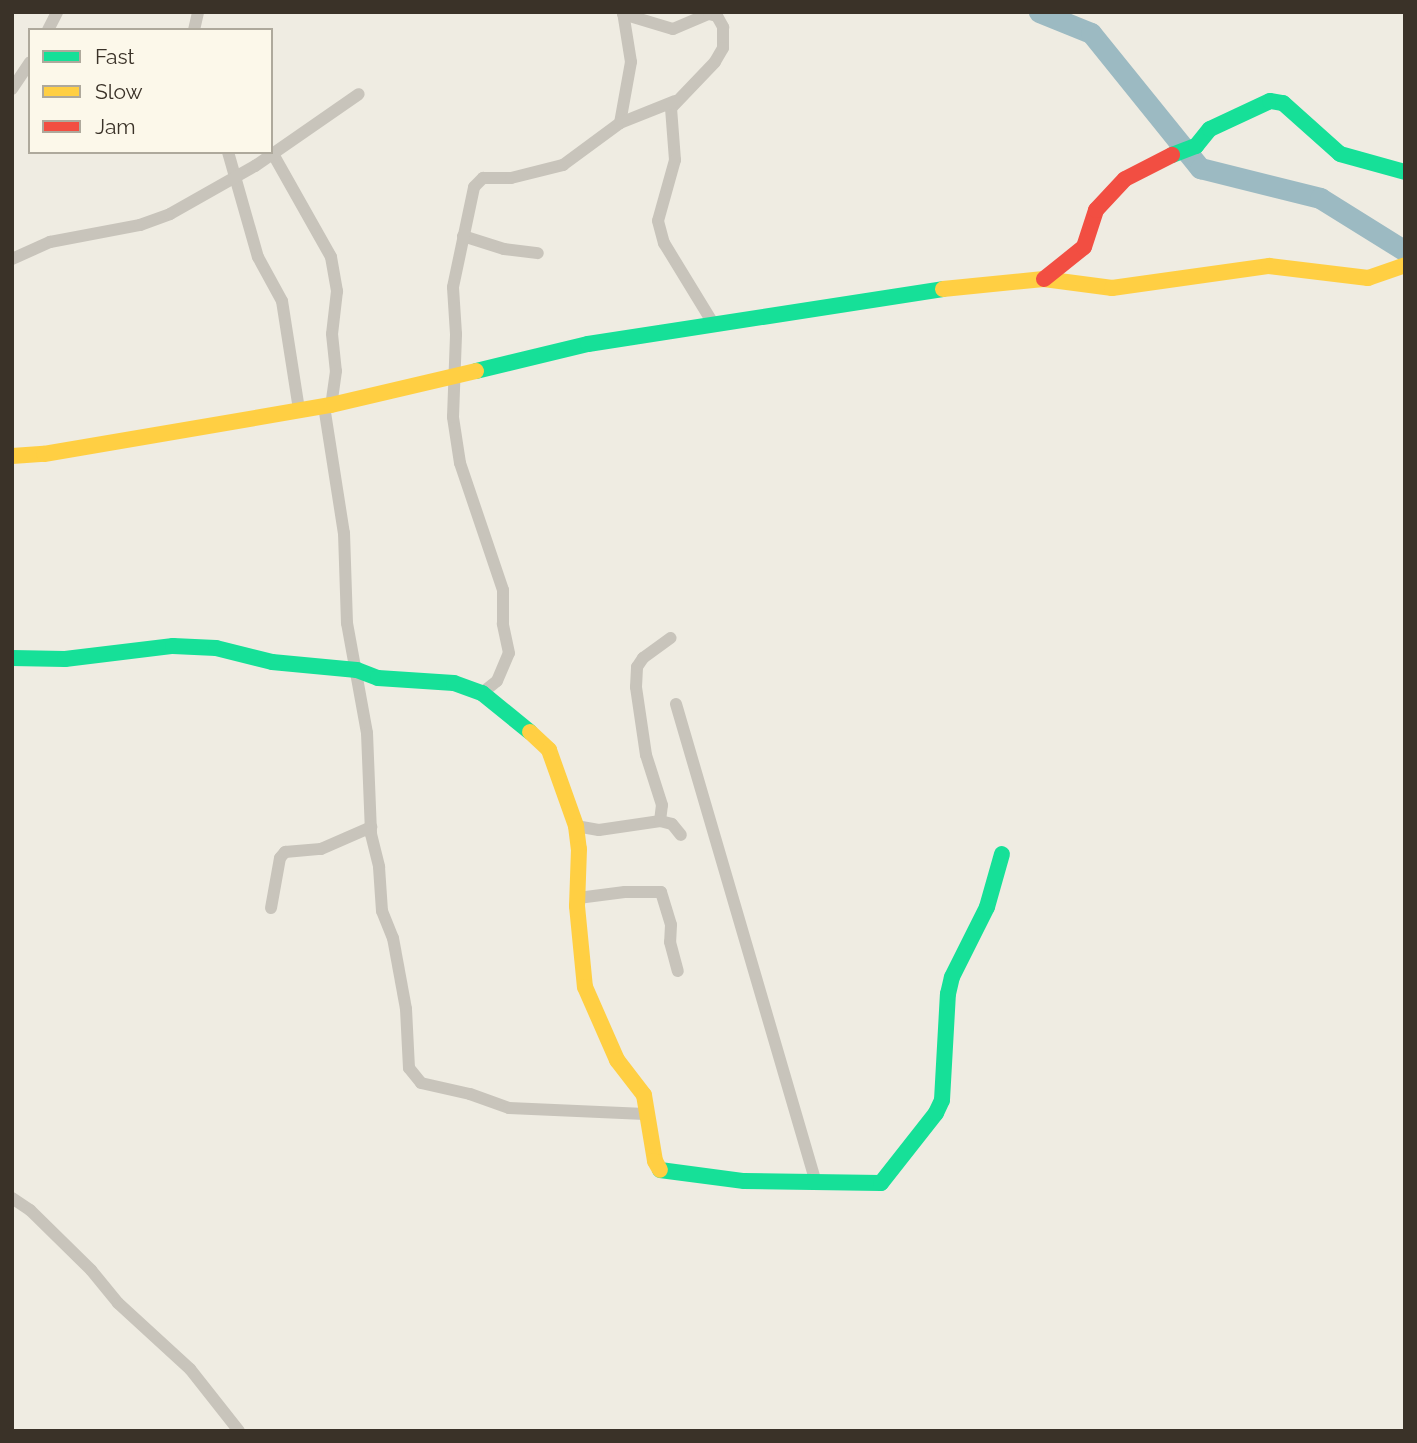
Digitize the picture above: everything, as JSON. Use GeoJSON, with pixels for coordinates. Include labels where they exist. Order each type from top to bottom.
{"type":"FeatureCollection","features":[{"type":"Feature","properties":{"kind":"street"},"geometry":{"type":"LineString","coordinates":[[49,28],[57,12]]}},
{"type":"Feature","properties":{"kind":"street"},"geometry":{"type":"LineString","coordinates":[[482,693],[497,681],[509,653],[503,624],[503,590],[460,463],[453,417],[455,377],[452,297],[474,187],[481,180],[550,170],[573,159],[620,123],[675,101],[707,72],[723,48],[720,20],[709,14],[673,29],[623,13],[631,62],[620,123]]}},
{"type":"Feature","properties":{"kind":"street"},"geometry":{"type":"LineString","coordinates":[[12,89],[28,65]]}},
{"type":"Feature","properties":{"kind":"street"},"geometry":{"type":"LineString","coordinates":[[12,259],[50,242],[153,221],[236,177],[359,94]]}},
{"type":"Feature","properties":{"kind":"street"},"geometry":{"type":"LineString","coordinates":[[675,101],[670,113],[676,160],[659,215],[659,230],[714,325]]}},
{"type":"Feature","properties":{"kind":"street"},"geometry":{"type":"LineString","coordinates":[[1045,279],[1084,247],[1096,210],[1125,179],[1157,161],[1196,146],[1210,129],[1270,101],[1283,103],[1340,154],[1405,172]]}},
{"type":"Feature","properties":{"kind":"street"},"geometry":{"type":"LineString","coordinates":[[229,154],[261,264],[282,301],[299,409]]}},
{"type":"Feature","properties":{"kind":"street"},"geometry":{"type":"LineString","coordinates":[[273,154],[331,257],[337,291],[332,334],[337,371],[327,405],[344,533],[347,623],[367,733],[371,827],[383,911],[393,937],[407,1009],[407,1061],[417,1080],[509,1108],[645,1114]]}},
{"type":"Feature","properties":{"kind":"street"},"geometry":{"type":"LineString","coordinates":[[463,236],[497,247],[538,253]]}},
{"type":"Feature","properties":{"kind":"street"},"geometry":{"type":"LineString","coordinates":[[12,456],[44,454],[327,405],[588,344],[976,284],[1045,279],[1086,287],[1112,288],[1269,266],[1368,278],[1405,265]]}},
{"type":"Feature","properties":{"kind":"street"},"geometry":{"type":"LineString","coordinates":[[660,821],[662,805],[646,755],[636,687],[638,667],[643,658],[671,638]]}},
{"type":"Feature","properties":{"kind":"street"},"geometry":{"type":"LineString","coordinates":[[12,658],[65,659],[173,646],[216,648],[309,667],[357,670],[378,678],[454,683],[482,693],[545,744],[576,826],[585,987],[617,1060],[644,1095],[645,1114],[655,1161],[658,1169],[665,1172],[744,1181],[881,1183],[936,1113],[945,1083],[948,994],[952,976],[987,907],[1002,853]]}},
{"type":"Feature","properties":{"kind":"street"},"geometry":{"type":"LineString","coordinates":[[676,704],[816,1184]]}},
{"type":"Feature","properties":{"kind":"street"},"geometry":{"type":"LineString","coordinates":[[576,826],[599,830],[660,821],[676,827],[681,835]]}},
{"type":"Feature","properties":{"kind":"street"},"geometry":{"type":"LineString","coordinates":[[271,908],[280,858],[285,852],[321,849],[371,827]]}},
{"type":"Feature","properties":{"kind":"street"},"geometry":{"type":"LineString","coordinates":[[578,898],[625,892],[661,892],[671,925],[670,942],[678,971]]}},
{"type":"Feature","properties":{"kind":"street"},"geometry":{"type":"LineString","coordinates":[[12,1198],[30,1210],[91,1270],[118,1303],[190,1369],[239,1431]]}},
{"type":"Feature","properties":{"kind":"waterway"},"geometry":{"type":"LineString","coordinates":[[1039,12],[1091,33],[1200,168],[1320,198],[1405,251]]}},
{"type":"Feature","properties":{"kind":"traffic: fast"},"geometry":{"type":"LineString","coordinates":[[1172,155],[1196,146],[1210,129],[1270,101],[1283,103],[1340,154],[1405,172]]}},
{"type":"Feature","properties":{"kind":"traffic: fast"},"geometry":{"type":"LineString","coordinates":[[476,371],[588,344],[943,289]]}},
{"type":"Feature","properties":{"kind":"traffic: fast"},"geometry":{"type":"LineString","coordinates":[[12,658],[65,659],[173,646],[216,648],[272,662],[357,670],[378,678],[454,683],[482,693],[530,732]]}},
{"type":"Feature","properties":{"kind":"traffic: fast"},"geometry":{"type":"LineString","coordinates":[[660,1170],[744,1181],[881,1183],[936,1113],[942,1100],[948,994],[952,977],[987,907],[1002,854]]}},
{"type":"Feature","properties":{"kind":"traffic: slow"},"geometry":{"type":"LineString","coordinates":[[943,289],[1044,279],[1112,288],[1269,266],[1368,278],[1405,265]]}},
{"type":"Feature","properties":{"kind":"traffic: slow"},"geometry":{"type":"LineString","coordinates":[[12,456],[44,454],[331,405],[476,371]]}},
{"type":"Feature","properties":{"kind":"traffic: slow"},"geometry":{"type":"LineString","coordinates":[[530,732],[549,750],[576,826],[579,849],[577,906],[585,987],[617,1060],[644,1095],[655,1161],[660,1170]]}},
{"type":"Feature","properties":{"kind":"traffic: jam"},"geometry":{"type":"LineString","coordinates":[[1044,279],[1084,247],[1096,210],[1125,179],[1172,155]]}}]}
